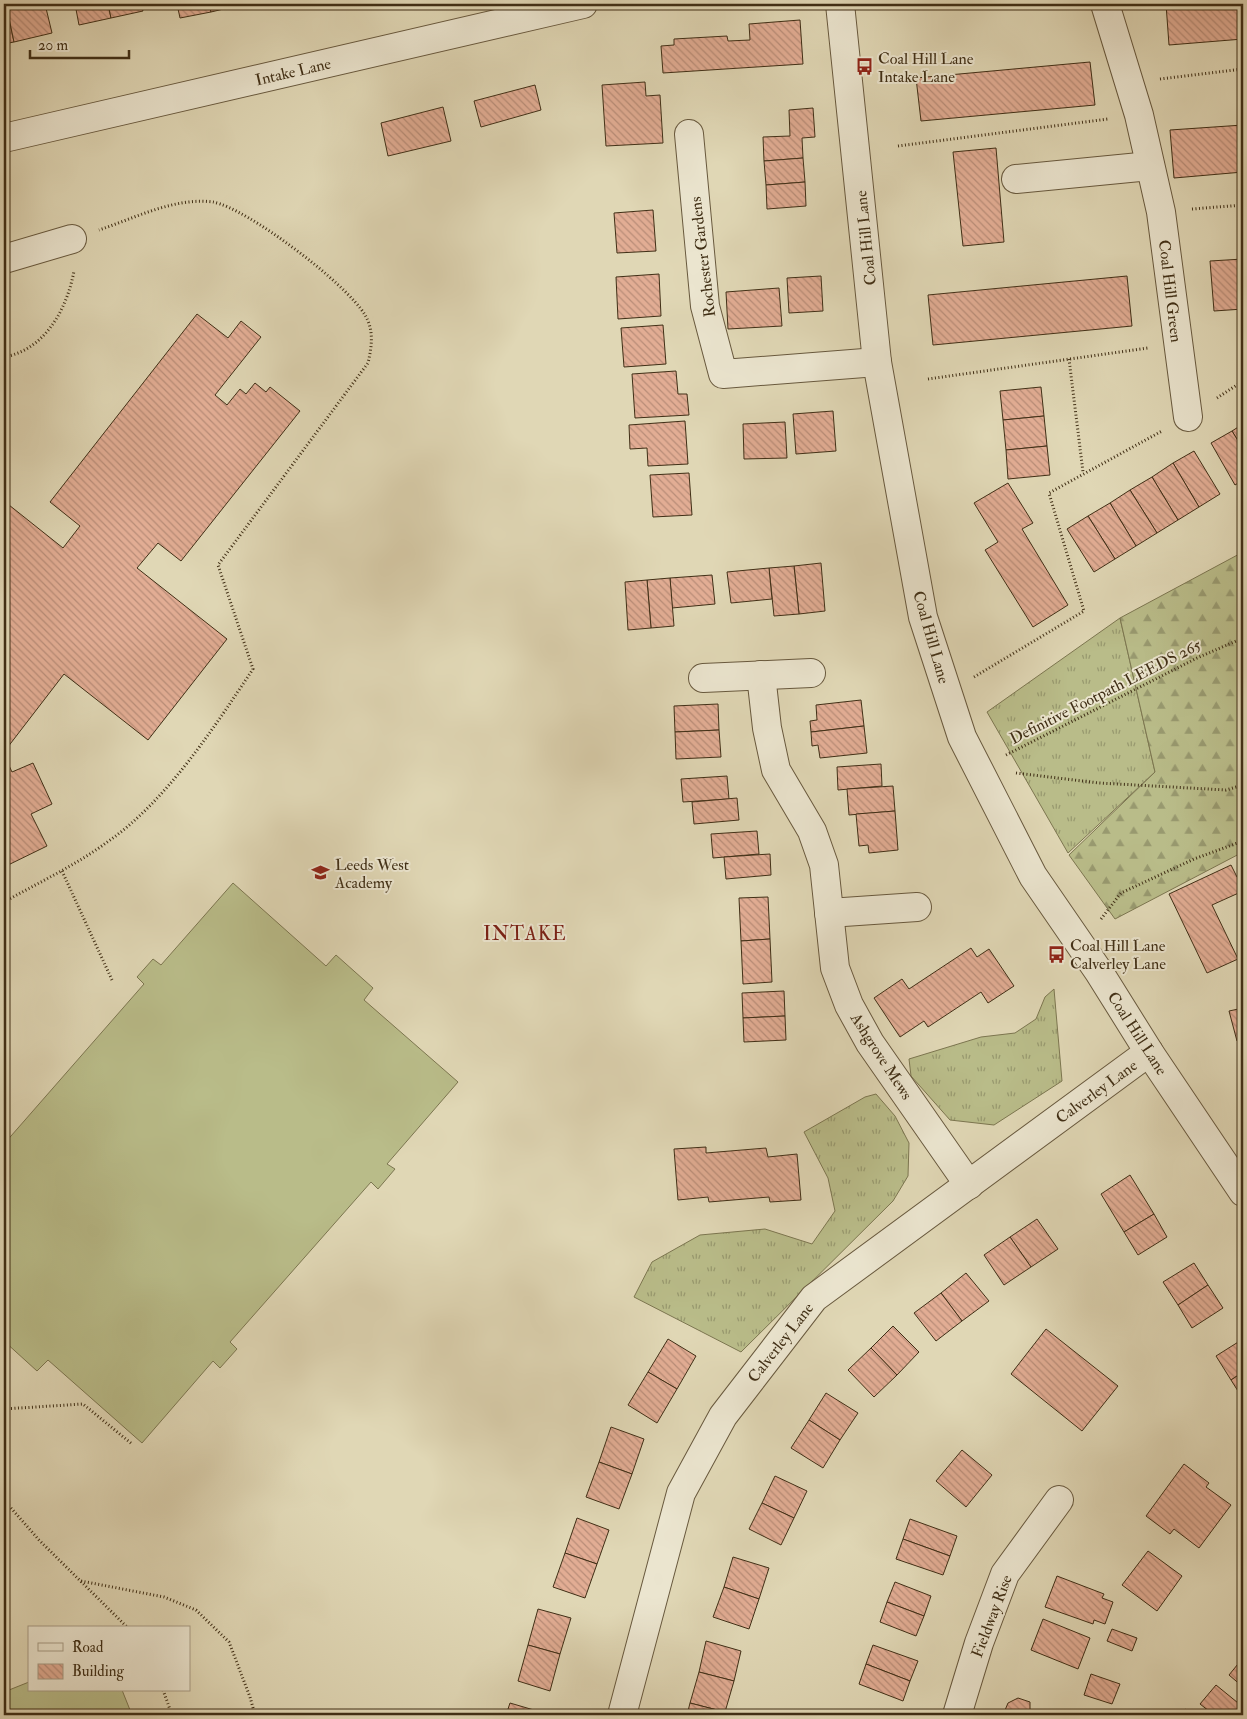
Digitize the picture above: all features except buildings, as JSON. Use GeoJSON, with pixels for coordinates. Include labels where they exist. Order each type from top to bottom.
{"type":"FeatureCollection","features":[{"type":"Feature","properties":{"kind":"street","name":"Intake Lane"},"geometry":{"type":"LineString","coordinates":[[4,138],[582,4]]}},
{"type":"Feature","properties":{"kind":"street","name":"Coal Hill Lane"},"geometry":{"type":"LineString","coordinates":[[840,4],[877,362],[923,617],[962,738],[1033,876],[1081,945],[1149,1052],[1243,1192]]}},
{"type":"Feature","properties":{"kind":"street","name":"Coal Hill Green"},"geometry":{"type":"LineString","coordinates":[[1105,4],[1131,85],[1161,212],[1188,417]]}},
{"type":"Feature","properties":{"kind":"street","name":"Rochester Gardens"},"geometry":{"type":"LineString","coordinates":[[689,134],[705,306],[723,374],[877,362]]}},
{"type":"Feature","properties":{"kind":"street"},"geometry":{"type":"LineString","coordinates":[[1016,179],[1150,166]]}},
{"type":"Feature","properties":{"kind":"street"},"geometry":{"type":"LineString","coordinates":[[4,259],[72,239]]}},
{"type":"Feature","properties":{"kind":"street"},"geometry":{"type":"LineString","coordinates":[[703,678],[811,672]]}},
{"type":"Feature","properties":{"kind":"street","name":"Ashgrove Mews"},"geometry":{"type":"LineString","coordinates":[[761,675],[767,728],[776,770],[812,831],[824,865],[835,968],[849,1005],[870,1043],[969,1184]]}},
{"type":"Feature","properties":{"kind":"street"},"geometry":{"type":"LineString","coordinates":[[829,913],[917,908]]}},
{"type":"Feature","properties":{"kind":"street","name":"Calverley Lane"},"geometry":{"type":"LineString","coordinates":[[622,1715],[681,1493],[723,1416],[814,1298],[1149,1052]]}},
{"type":"Feature","properties":{"kind":"street","name":"Fieldway Rise"},"geometry":{"type":"LineString","coordinates":[[957,1715],[979,1643],[1005,1574],[1059,1500]]}},
{"type":"Feature","properties":{"kind":"path"},"geometry":{"type":"LineString","coordinates":[[1131,85],[1177,76],[1243,69]]}},
{"type":"Feature","properties":{"kind":"path"},"geometry":{"type":"LineString","coordinates":[[898,146],[1139,115]]}},
{"type":"Feature","properties":{"kind":"path"},"geometry":{"type":"LineString","coordinates":[[4,357],[16,355],[47,334],[67,300],[74,272],[72,239],[185,201],[215,202],[254,221],[301,253],[348,294],[366,316],[373,341],[368,363],[218,565],[254,670],[198,751],[144,809],[108,842],[62,871],[4,902]]}},
{"type":"Feature","properties":{"kind":"path"},"geometry":{"type":"LineString","coordinates":[[1161,212],[1243,205]]}},
{"type":"Feature","properties":{"kind":"path"},"geometry":{"type":"LineString","coordinates":[[928,379],[1178,343]]}},
{"type":"Feature","properties":{"kind":"path"},"geometry":{"type":"LineString","coordinates":[[1069,359],[1082,472]]}},
{"type":"Feature","properties":{"kind":"path"},"geometry":{"type":"LineString","coordinates":[[948,693],[1084,611],[1049,493],[1082,472],[1188,417],[1243,381]]}},
{"type":"Feature","properties":{"kind":"path","name":"Definitive Footpath LEEDS 265"},"geometry":{"type":"LineString","coordinates":[[978,768],[1197,658],[1243,638]]}},
{"type":"Feature","properties":{"kind":"path"},"geometry":{"type":"LineString","coordinates":[[978,768],[1099,783],[1226,790],[1243,785]]}},
{"type":"Feature","properties":{"kind":"path"},"geometry":{"type":"LineString","coordinates":[[1081,945],[1121,893],[1194,859],[1243,841]]}},
{"type":"Feature","properties":{"kind":"path"},"geometry":{"type":"LineString","coordinates":[[62,871],[112,980]]}},
{"type":"Feature","properties":{"kind":"path"},"geometry":{"type":"LineString","coordinates":[[4,1409],[83,1404],[132,1444]]}},
{"type":"Feature","properties":{"kind":"path"},"geometry":{"type":"LineString","coordinates":[[4,1500],[38,1540],[126,1626]]}},
{"type":"Feature","properties":{"kind":"path"},"geometry":{"type":"LineString","coordinates":[[81,1581],[164,1597],[196,1610],[229,1642],[250,1697],[254,1715]]}},
{"type":"Feature","properties":{"kind":"path"},"geometry":{"type":"LineString","coordinates":[[164,1692],[172,1715]]}},
{"type":"Feature","properties":{"kind":"green space"},"geometry":{"type":"Polygon","coordinates":[[[1243,552],[1243,852],[1115,919],[1069,855],[1155,772],[1120,618],[1243,552]]]}},
{"type":"Feature","properties":{"kind":"green space"},"geometry":{"type":"Polygon","coordinates":[[[1120,618],[1155,772],[1068,853],[987,712],[1120,618]]]}},
{"type":"Feature","properties":{"kind":"green space"},"geometry":{"type":"Polygon","coordinates":[[[233,883],[326,966],[336,955],[373,988],[364,1000],[458,1082],[387,1164],[395,1169],[378,1189],[371,1182],[230,1342],[237,1349],[220,1368],[213,1361],[142,1443],[48,1360],[37,1371],[4,1341],[4,1334],[9,1327],[4,1323],[4,1144],[144,984],[137,977],[153,959],[161,965],[233,883]]]}},
{"type":"Feature","properties":{"kind":"green space"},"geometry":{"type":"Polygon","coordinates":[[[1054,989],[1062,1081],[994,1125],[950,1120],[911,1076],[909,1059],[981,1037],[1015,1033],[1036,1019],[1045,997],[1054,989]]]}},
{"type":"Feature","properties":{"kind":"green space"},"geometry":{"type":"Polygon","coordinates":[[[876,1094],[895,1116],[909,1143],[908,1176],[893,1201],[741,1352],[634,1297],[652,1262],[700,1235],[765,1229],[812,1244],[835,1211],[828,1178],[804,1132],[865,1097],[876,1094]]]}},
{"type":"Feature","properties":{"kind":"green space"},"geometry":{"type":"Polygon","coordinates":[[[28,1682],[28,1692],[123,1692],[132,1715],[4,1715],[4,1692],[28,1682]]]}},
{"type":"Feature","properties":{"kind":"place","name":"Coal Hill Lane Intake Lane"},"geometry":{"type":"Point","coordinates":[864,67]}},
{"type":"Feature","properties":{"kind":"place","name":"Leeds West Academy"},"geometry":{"type":"Point","coordinates":[321,873]}},
{"type":"Feature","properties":{"kind":"place","name":"Coal Hill Lane Calverley Lane"},"geometry":{"type":"Point","coordinates":[1056,954]}},
{"type":"Feature","properties":{"kind":"district","name":"INTAKE"},"geometry":{"type":"Point","coordinates":[525,933]}}]}
